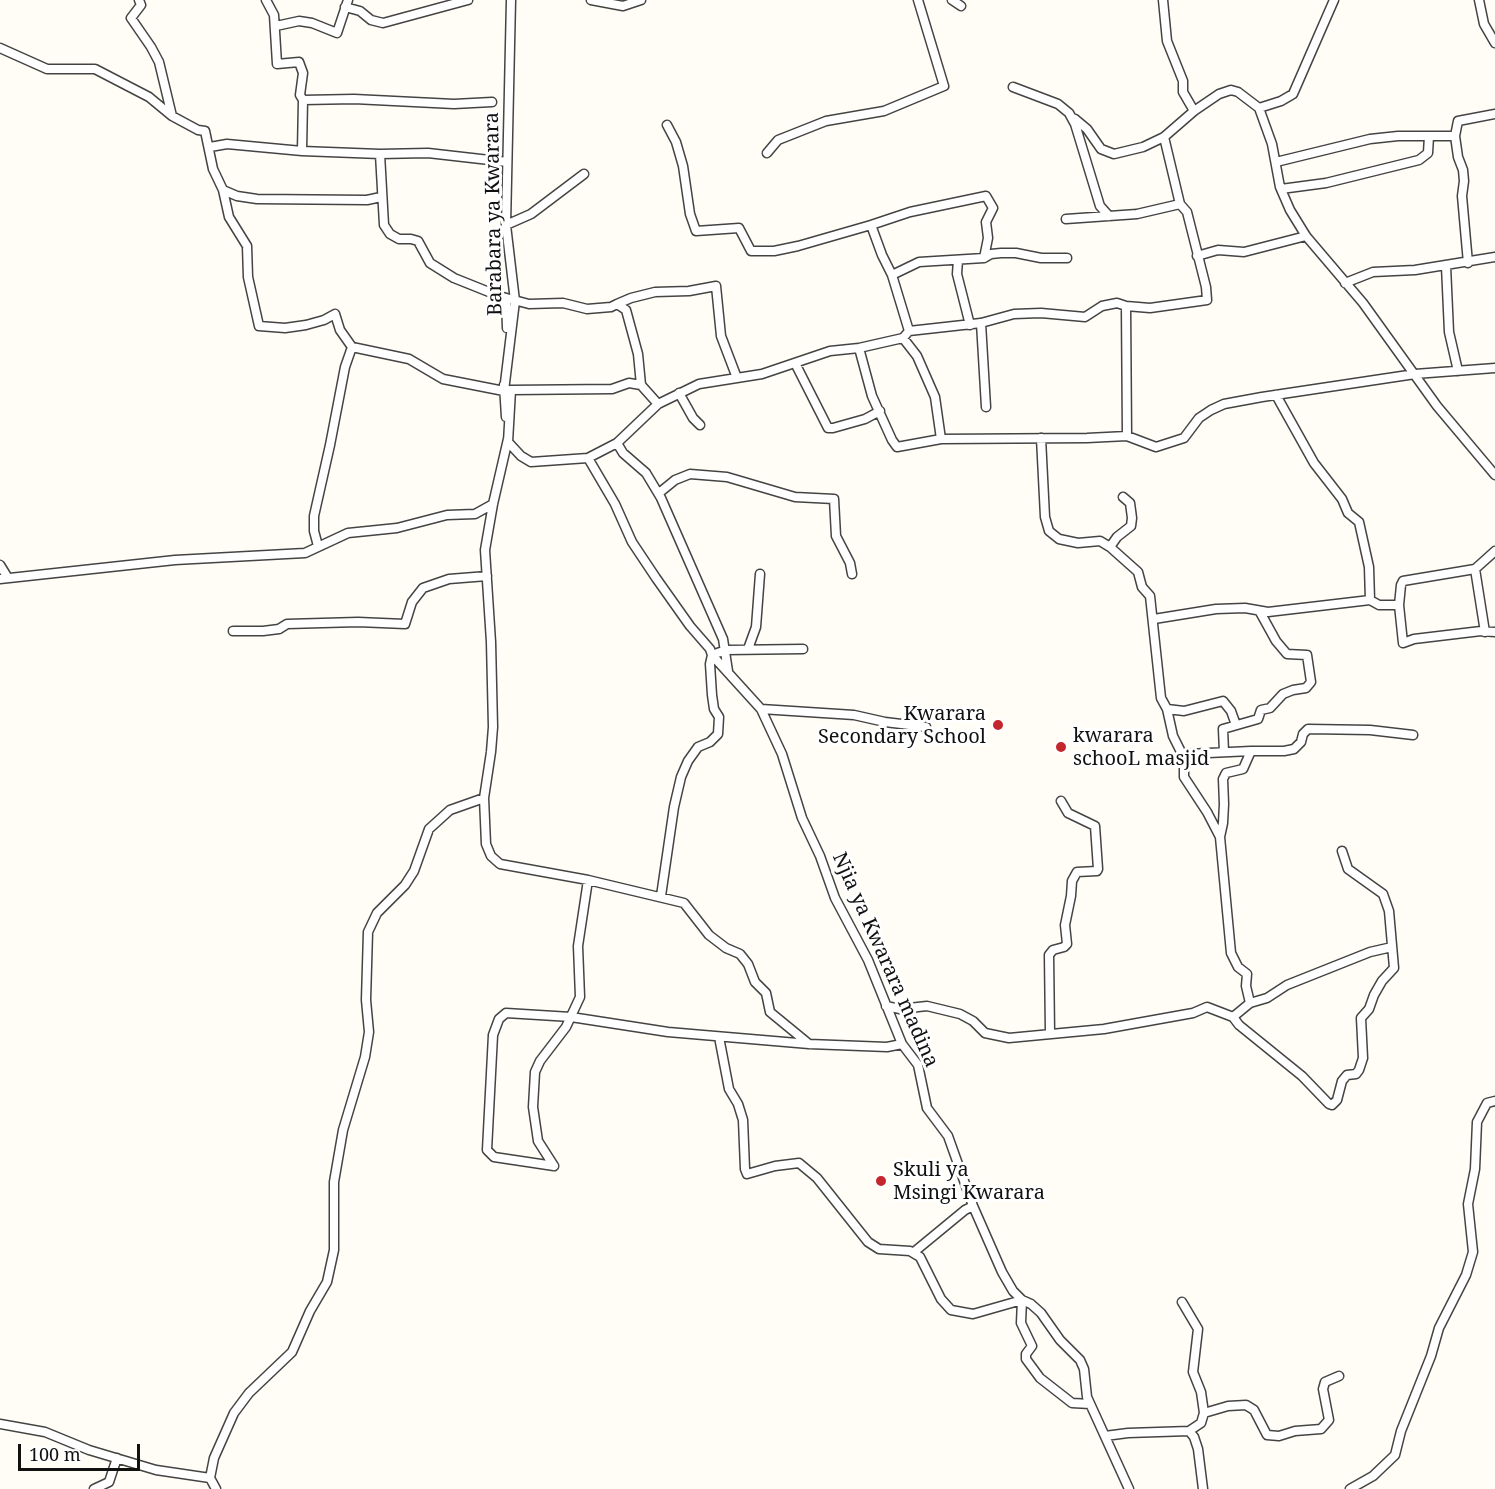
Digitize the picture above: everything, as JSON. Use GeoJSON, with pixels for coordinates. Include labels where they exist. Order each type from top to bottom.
{"type":"FeatureCollection","features":[{"type":"Feature","properties":{"kind":"street"},"geometry":{"type":"LineString","coordinates":[[139,0],[141,5],[131,18],[159,62],[172,116]]}},
{"type":"Feature","properties":{"kind":"street"},"geometry":{"type":"LineString","coordinates":[[266,0],[274,15],[276,26],[277,64],[299,62],[303,73],[300,95],[303,100],[302,151]]}},
{"type":"Feature","properties":{"kind":"street"},"geometry":{"type":"LineString","coordinates":[[276,26],[300,21],[337,33],[346,3],[371,20],[383,22],[468,0]]}},
{"type":"Feature","properties":{"kind":"street","name":"Barabara ya Kwarara"},"geometry":{"type":"LineString","coordinates":[[511,0],[506,225],[510,299],[508,442],[485,550],[491,642],[492,727],[492,752],[484,798],[486,844],[491,856],[500,864],[588,880],[684,903],[709,935],[726,948],[740,954],[748,964],[755,982],[766,993],[771,1012],[809,1044]]}},
{"type":"Feature","properties":{"kind":"street"},"geometry":{"type":"LineString","coordinates":[[591,0],[623,6],[641,0]]}},
{"type":"Feature","properties":{"kind":"street"},"geometry":{"type":"LineString","coordinates":[[767,153],[778,140],[826,121],[884,111],[944,86],[918,0]]}},
{"type":"Feature","properties":{"kind":"street"},"geometry":{"type":"LineString","coordinates":[[951,0],[961,6]]}},
{"type":"Feature","properties":{"kind":"street"},"geometry":{"type":"LineString","coordinates":[[1163,0],[1167,40],[1183,81],[1183,92],[1194,111]]}},
{"type":"Feature","properties":{"kind":"street"},"geometry":{"type":"LineString","coordinates":[[1259,108],[1281,101],[1293,94],[1334,0]]}},
{"type":"Feature","properties":{"kind":"street"},"geometry":{"type":"LineString","coordinates":[[1479,0],[1484,24],[1495,43]]}},
{"type":"Feature","properties":{"kind":"street"},"geometry":{"type":"LineString","coordinates":[[0,48],[47,69],[95,69],[149,97],[172,116],[198,130],[205,131],[213,169],[223,190],[229,217],[247,246],[248,277],[259,326],[306,325],[335,314],[340,330],[352,347],[409,360],[443,379],[508,391],[612,389],[629,382],[640,385],[658,404]]}},
{"type":"Feature","properties":{"kind":"street"},"geometry":{"type":"LineString","coordinates":[[1013,87],[1058,104],[1087,129],[1101,149],[1114,154],[1143,147],[1164,137],[1194,111],[1219,94],[1231,90],[1238,92],[1259,108],[1272,144],[1281,189],[1290,210],[1306,236],[1363,303],[1437,406],[1495,476]]}},
{"type":"Feature","properties":{"kind":"street"},"geometry":{"type":"LineString","coordinates":[[303,100],[354,99],[454,105],[492,102]]}},
{"type":"Feature","properties":{"kind":"street"},"geometry":{"type":"LineString","coordinates":[[1468,263],[1462,196],[1463,170],[1458,157],[1455,136],[1458,121],[1495,114]]}},
{"type":"Feature","properties":{"kind":"street"},"geometry":{"type":"LineString","coordinates":[[1072,117],[1100,206],[1109,216]]}},
{"type":"Feature","properties":{"kind":"street"},"geometry":{"type":"LineString","coordinates":[[667,125],[676,142],[683,166],[690,214],[696,231],[738,228],[751,251],[774,251],[798,246],[910,212],[986,196],[993,208],[986,222],[988,238],[984,258]]}},
{"type":"Feature","properties":{"kind":"street"},"geometry":{"type":"LineString","coordinates":[[1276,162],[1370,139],[1398,136],[1455,136]]}},
{"type":"Feature","properties":{"kind":"street"},"geometry":{"type":"LineString","coordinates":[[1281,189],[1326,183],[1419,160],[1428,153],[1429,136]]}},
{"type":"Feature","properties":{"kind":"street"},"geometry":{"type":"LineString","coordinates":[[508,442],[521,456],[531,462],[588,458],[617,443],[658,404],[699,384],[762,374],[830,351],[859,348],[906,334],[981,323],[1014,314],[1041,313],[1085,317],[1102,306],[1117,303],[1150,308],[1207,300],[1206,287],[1187,213],[1180,204],[1164,137]]}},
{"type":"Feature","properties":{"kind":"street"},"geometry":{"type":"LineString","coordinates":[[210,147],[227,144],[302,151],[428,153],[507,162]]}},
{"type":"Feature","properties":{"kind":"street"},"geometry":{"type":"LineString","coordinates":[[380,154],[384,225],[390,234],[399,239],[411,238],[418,241],[430,263],[454,278],[483,291],[529,304],[563,303],[587,309],[611,307],[631,298],[655,292],[689,291],[716,286],[721,336],[737,378]]}},
{"type":"Feature","properties":{"kind":"street"},"geometry":{"type":"LineString","coordinates":[[506,225],[531,214],[584,174]]}},
{"type":"Feature","properties":{"kind":"street"},"geometry":{"type":"LineString","coordinates":[[223,190],[237,196],[257,199],[367,200],[381,197]]}},
{"type":"Feature","properties":{"kind":"street"},"geometry":{"type":"LineString","coordinates":[[1066,219],[1137,214],[1180,204]]}},
{"type":"Feature","properties":{"kind":"street"},"geometry":{"type":"LineString","coordinates":[[871,225],[892,275],[906,334],[935,397],[941,439]]}},
{"type":"Feature","properties":{"kind":"street"},"geometry":{"type":"LineString","coordinates":[[1197,256],[1218,250],[1244,252],[1306,236]]}},
{"type":"Feature","properties":{"kind":"street"},"geometry":{"type":"LineString","coordinates":[[892,275],[919,262],[984,258],[991,254],[1016,253],[1041,258],[1067,258]]}},
{"type":"Feature","properties":{"kind":"street"},"geometry":{"type":"LineString","coordinates":[[1345,283],[1372,272],[1407,271],[1495,257]]}},
{"type":"Feature","properties":{"kind":"street"},"geometry":{"type":"LineString","coordinates":[[958,260],[957,274],[970,325]]}},
{"type":"Feature","properties":{"kind":"street"},"geometry":{"type":"LineString","coordinates":[[1446,266],[1449,332],[1458,371]]}},
{"type":"Feature","properties":{"kind":"street"},"geometry":{"type":"LineString","coordinates":[[617,304],[626,310],[638,354],[640,385]]}},
{"type":"Feature","properties":{"kind":"street"},"geometry":{"type":"LineString","coordinates":[[1126,306],[1127,435]]}},
{"type":"Feature","properties":{"kind":"street"},"geometry":{"type":"LineString","coordinates":[[981,323],[986,407]]}},
{"type":"Feature","properties":{"kind":"street"},"geometry":{"type":"LineString","coordinates":[[318,546],[314,531],[314,516],[345,368],[352,347]]}},
{"type":"Feature","properties":{"kind":"street"},"geometry":{"type":"LineString","coordinates":[[859,348],[872,396],[897,447],[941,439],[1087,438],[1127,435],[1149,446],[1159,446],[1184,438],[1199,418],[1224,404],[1414,374],[1495,368]]}},
{"type":"Feature","properties":{"kind":"street"},"geometry":{"type":"LineString","coordinates":[[795,363],[828,428],[865,419],[880,411]]}},
{"type":"Feature","properties":{"kind":"street"},"geometry":{"type":"LineString","coordinates":[[679,393],[693,418],[700,424]]}},
{"type":"Feature","properties":{"kind":"street"},"geometry":{"type":"LineString","coordinates":[[1276,395],[1314,463],[1342,499],[1348,513],[1359,522],[1369,567],[1370,600]]}},
{"type":"Feature","properties":{"kind":"street"},"geometry":{"type":"LineString","coordinates":[[1041,438],[1045,517],[1049,531],[1059,539],[1078,543],[1100,541],[1110,547],[1138,572],[1142,587],[1150,596],[1161,698],[1167,709],[1173,736],[1184,758],[1184,777],[1220,837]]}},
{"type":"Feature","properties":{"kind":"street"},"geometry":{"type":"LineString","coordinates":[[617,443],[623,453],[646,473],[658,493],[723,639],[728,672]]}},
{"type":"Feature","properties":{"kind":"street"},"geometry":{"type":"LineString","coordinates":[[588,458],[615,504],[632,542],[690,626],[710,649],[712,655],[761,709],[854,715],[885,722],[926,727]]}},
{"type":"Feature","properties":{"kind":"street"},"geometry":{"type":"LineString","coordinates":[[658,493],[675,480],[690,474],[727,477],[760,489],[803,499],[834,499],[836,536],[850,563],[852,574]]}},
{"type":"Feature","properties":{"kind":"street"},"geometry":{"type":"LineString","coordinates":[[1110,547],[1117,537],[1131,526],[1130,502],[1123,497]]}},
{"type":"Feature","properties":{"kind":"street"},"geometry":{"type":"LineString","coordinates":[[0,565],[4,578],[175,560],[305,553],[348,534],[397,528],[447,514],[476,514],[493,504]]}},
{"type":"Feature","properties":{"kind":"street"},"geometry":{"type":"LineString","coordinates":[[1475,569],[1490,632],[1481,631],[1414,639],[1402,643],[1399,605],[1403,581],[1475,569],[1495,551]]}},
{"type":"Feature","properties":{"kind":"street"},"geometry":{"type":"LineString","coordinates":[[748,649],[756,627],[760,574]]}},
{"type":"Feature","properties":{"kind":"street"},"geometry":{"type":"LineString","coordinates":[[233,631],[279,629],[287,624],[358,622],[405,624],[412,602],[423,588],[449,579],[487,576]]}},
{"type":"Feature","properties":{"kind":"street"},"geometry":{"type":"LineString","coordinates":[[1154,619],[1223,609],[1245,608],[1260,612],[1370,600],[1379,605],[1399,605]]}},
{"type":"Feature","properties":{"kind":"street"},"geometry":{"type":"LineString","coordinates":[[1224,752],[1223,729],[1258,719],[1261,710],[1270,708],[1282,694],[1306,688],[1311,682],[1307,655],[1287,654],[1276,641],[1260,612]]}},
{"type":"Feature","properties":{"kind":"street"},"geometry":{"type":"LineString","coordinates":[[712,655],[726,650],[803,649]]}},
{"type":"Feature","properties":{"kind":"street"},"geometry":{"type":"LineString","coordinates":[[661,896],[674,807],[681,777],[698,747],[710,742],[718,734],[719,717],[714,709],[712,694],[710,664],[712,655]]}},
{"type":"Feature","properties":{"kind":"street"},"geometry":{"type":"LineString","coordinates":[[1167,709],[1184,711],[1223,701],[1231,711],[1236,725]]}},
{"type":"Feature","properties":{"kind":"street","name":"Njia ya Kwarara madina"},"geometry":{"type":"LineString","coordinates":[[761,709],[782,753],[802,818],[820,856],[835,898],[868,960],[902,1044],[918,1065],[927,1108],[948,1136],[973,1206],[1002,1272],[1013,1291],[1041,1313],[1060,1340],[1080,1360],[1084,1369],[1087,1397],[1129,1489]]}},
{"type":"Feature","properties":{"kind":"street"},"geometry":{"type":"LineString","coordinates":[[1184,758],[1187,754],[1294,749],[1308,729],[1370,730],[1413,735]]}},
{"type":"Feature","properties":{"kind":"street"},"geometry":{"type":"LineString","coordinates":[[1250,1003],[1246,986],[1247,974],[1238,967],[1231,952],[1220,837],[1224,804],[1222,778],[1227,773],[1243,769],[1251,751]]}},
{"type":"Feature","properties":{"kind":"street"},"geometry":{"type":"LineString","coordinates":[[216,1489],[210,1478],[214,1458],[234,1413],[249,1393],[292,1352],[310,1311],[327,1281],[334,1251],[334,1182],[343,1130],[365,1057],[369,1032],[366,1000],[368,932],[377,913],[405,885],[414,871],[429,829],[450,810],[484,798]]}},
{"type":"Feature","properties":{"kind":"street"},"geometry":{"type":"LineString","coordinates":[[1050,1033],[1048,955],[1053,950],[1067,944],[1065,926],[1072,881],[1077,872],[1097,871],[1098,868],[1095,826],[1068,813],[1061,801]]}},
{"type":"Feature","properties":{"kind":"street"},"geometry":{"type":"LineString","coordinates":[[886,1006],[900,1009],[927,1006],[960,1014],[973,1021],[986,1033],[1009,1038],[1104,1029],[1193,1013],[1207,1007],[1233,1017],[1239,1025],[1302,1076],[1332,1105],[1337,1101],[1342,1081],[1347,1075],[1356,1074],[1361,1065],[1363,1058],[1361,1018],[1369,1009],[1382,981],[1394,968],[1389,911],[1383,894],[1348,869],[1342,851]]}},
{"type":"Feature","properties":{"kind":"street"},"geometry":{"type":"LineString","coordinates":[[588,880],[578,946],[580,997],[571,1017],[540,1061],[535,1072],[533,1107],[538,1141],[554,1166],[494,1157],[487,1150],[493,1035],[499,1019],[506,1013],[571,1017],[668,1032],[719,1037],[887,1047],[902,1044]]}},
{"type":"Feature","properties":{"kind":"street"},"geometry":{"type":"LineString","coordinates":[[1233,1017],[1250,1003],[1267,998],[1287,985],[1370,952],[1392,947]]}},
{"type":"Feature","properties":{"kind":"street"},"geometry":{"type":"LineString","coordinates":[[719,1037],[729,1089],[738,1104],[743,1120],[747,1174],[775,1166],[799,1163],[817,1178],[868,1242],[879,1249],[914,1252],[920,1257],[937,1291],[951,1310],[973,1314],[1022,1300],[1022,1323],[1032,1346],[1026,1354],[1026,1359],[1040,1378],[1072,1403],[1090,1404]]}},
{"type":"Feature","properties":{"kind":"street"},"geometry":{"type":"LineString","coordinates":[[1350,1489],[1373,1476],[1395,1455],[1401,1431],[1431,1356],[1438,1329],[1466,1275],[1473,1252],[1468,1204],[1475,1169],[1477,1122],[1488,1104],[1495,1101]]}},
{"type":"Feature","properties":{"kind":"street"},"geometry":{"type":"LineString","coordinates":[[914,1252],[973,1206]]}},
{"type":"Feature","properties":{"kind":"street"},"geometry":{"type":"LineString","coordinates":[[1105,1436],[1189,1431],[1201,1423],[1204,1413],[1201,1392],[1193,1372],[1198,1329],[1182,1302]]}},
{"type":"Feature","properties":{"kind":"street"},"geometry":{"type":"LineString","coordinates":[[1204,1413],[1228,1406],[1246,1405],[1254,1410],[1267,1435],[1279,1436],[1295,1431],[1321,1429],[1329,1420],[1323,1389],[1325,1382],[1339,1376]]}},
{"type":"Feature","properties":{"kind":"street"},"geometry":{"type":"LineString","coordinates":[[0,1424],[45,1432],[89,1450],[156,1470],[210,1478]]}},
{"type":"Feature","properties":{"kind":"street"},"geometry":{"type":"LineString","coordinates":[[1189,1431],[1198,1449],[1203,1489]]}},
{"type":"Feature","properties":{"kind":"street"},"geometry":{"type":"LineString","coordinates":[[94,1489],[109,1482],[117,1458]]}},
{"type":"Feature","properties":{"kind":"place","name":"Kwarara Secondary School"},"geometry":{"type":"Point","coordinates":[998,725]}},
{"type":"Feature","properties":{"kind":"place","name":"kwarara schooL masjid"},"geometry":{"type":"Point","coordinates":[1061,747]}},
{"type":"Feature","properties":{"kind":"place","name":"Skuli ya Msingi Kwarara"},"geometry":{"type":"Point","coordinates":[881,1181]}}]}
